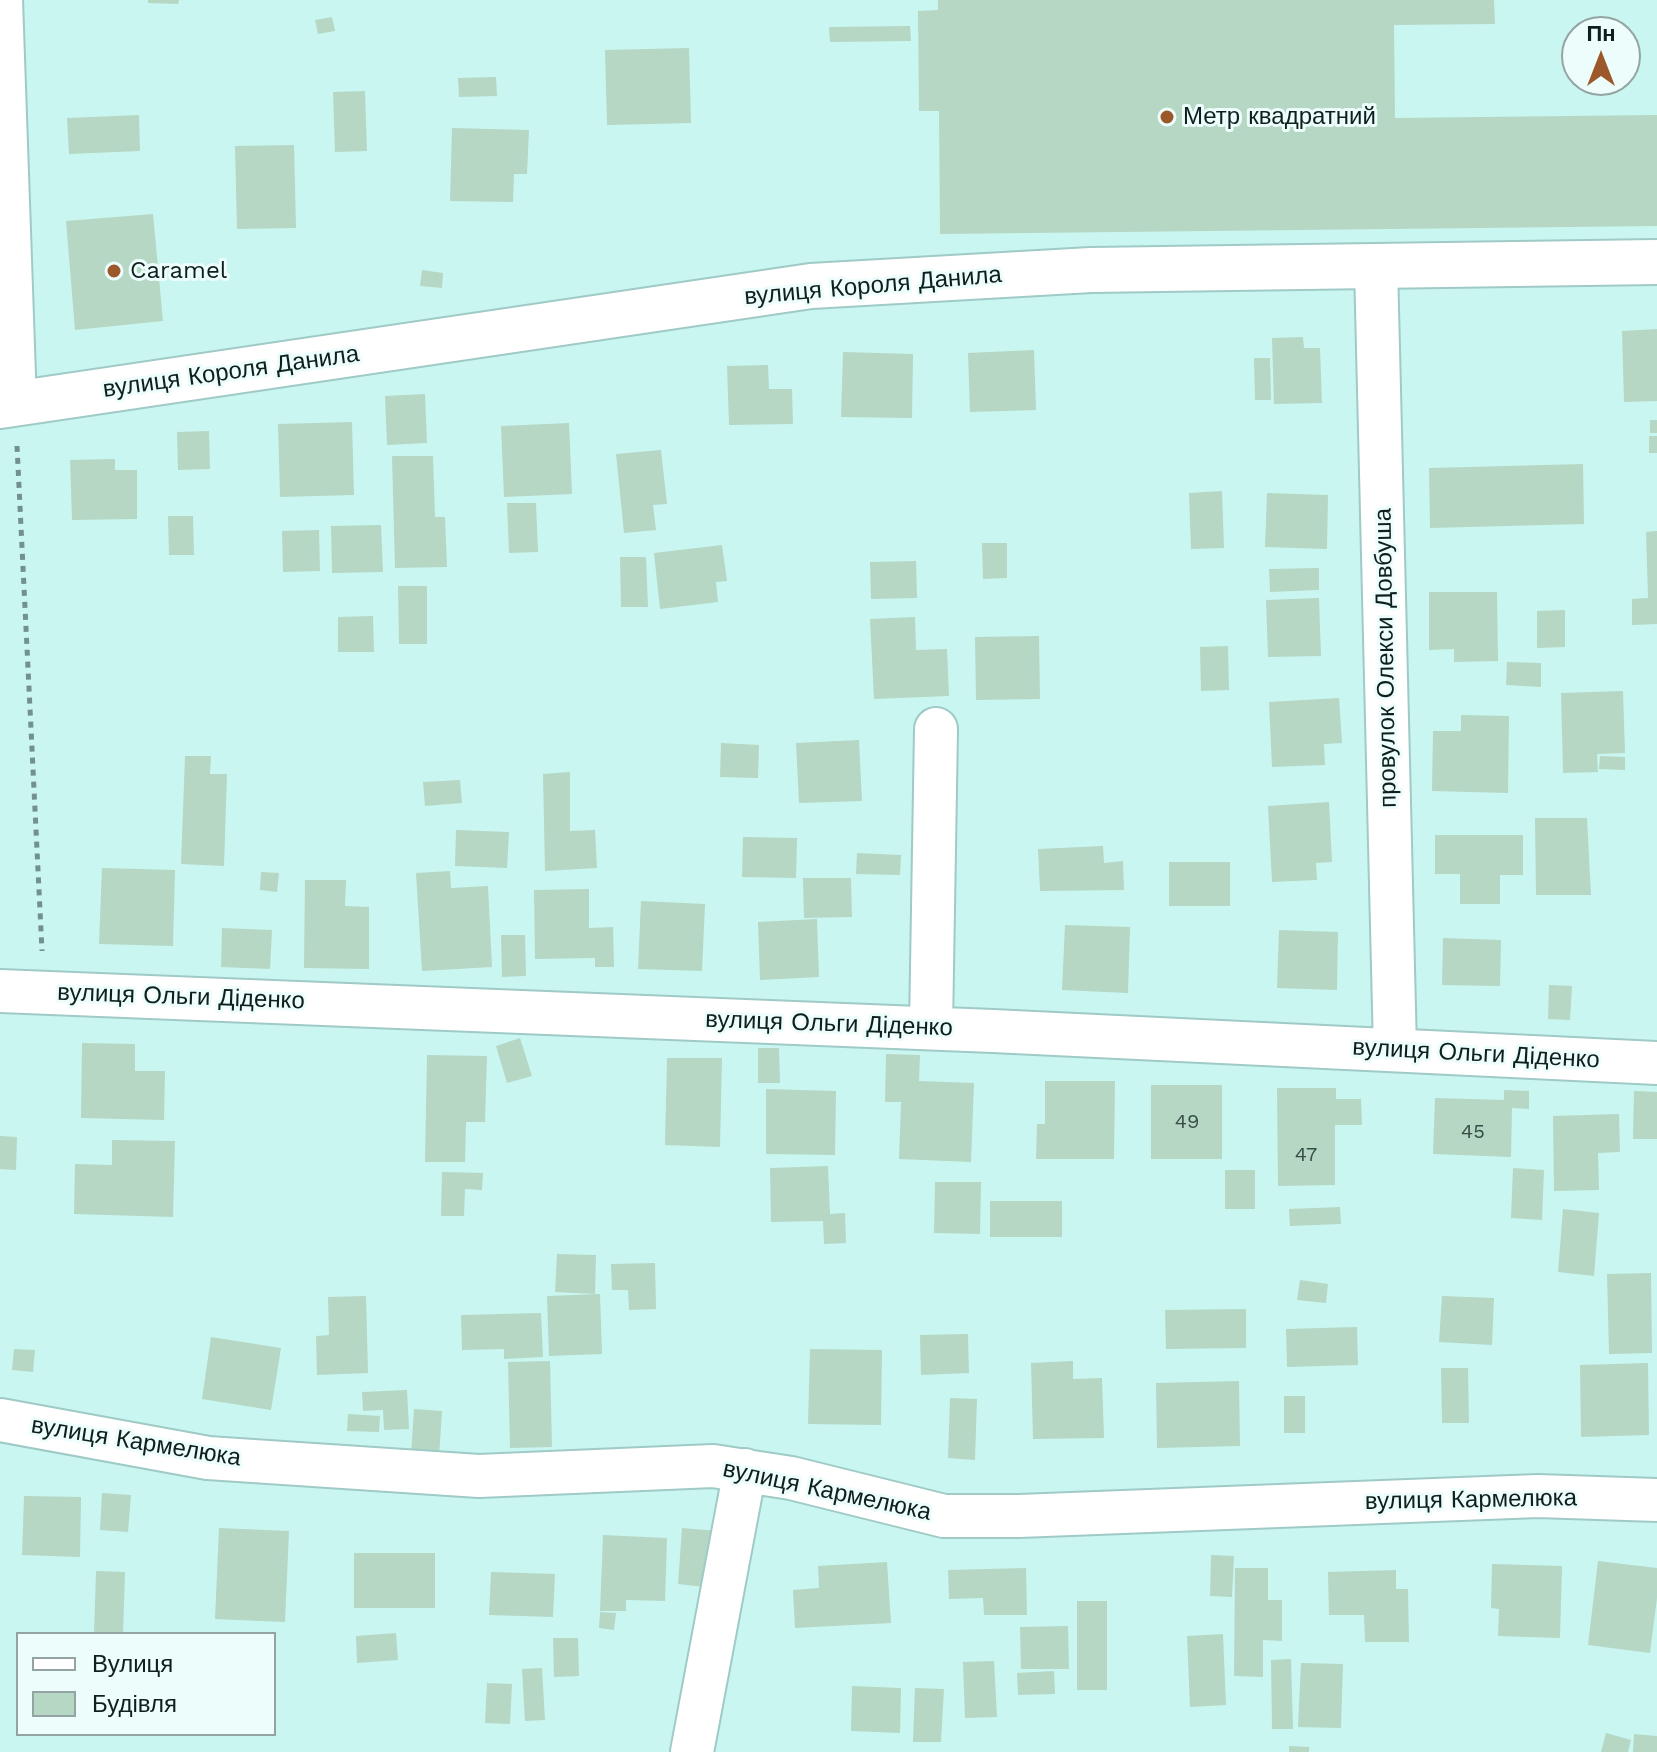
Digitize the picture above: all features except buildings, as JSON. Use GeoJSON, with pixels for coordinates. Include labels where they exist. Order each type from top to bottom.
{"type":"FeatureCollection","features":[{"type":"Feature","properties":{"kind":"main road","name":"вулиця Короля Данила"},"geometry":{"type":"LineString","coordinates":[[8,405],[811,286],[1091,270],[1657,262]]}},
{"type":"Feature","properties":{"kind":"street"},"geometry":{"type":"LineString","coordinates":[[1,0],[8,405]]}},
{"type":"Feature","properties":{"kind":"street","name":"провулок Олекси Довбуша"},"geometry":{"type":"LineString","coordinates":[[1376,266],[1395,1050]]}},
{"type":"Feature","properties":{"kind":"street"},"geometry":{"type":"LineString","coordinates":[[931,1028],[936,729]]}},
{"type":"Feature","properties":{"kind":"street","name":"вулиця Ольги Діденко"},"geometry":{"type":"LineString","coordinates":[[0,991],[931,1028],[1657,1063]]}},
{"type":"Feature","properties":{"kind":"street","name":"вулиця Кармелюка"},"geometry":{"type":"LineString","coordinates":[[0,1420],[224,1459],[479,1476],[713,1466],[791,1478],[944,1516],[1019,1516],[1538,1496],[1657,1500]]}},
{"type":"Feature","properties":{"kind":"street"},"geometry":{"type":"LineString","coordinates":[[692,1752],[745,1470]]}},
{"type":"Feature","properties":{"kind":"path"},"geometry":{"type":"LineString","coordinates":[[8,405],[44,992]]}},
{"type":"Feature","properties":{"kind":"place","name":"Метр квадратний"},"geometry":{"type":"Point","coordinates":[1167,117]}},
{"type":"Feature","properties":{"kind":"place","name":"Caramel"},"geometry":{"type":"Point","coordinates":[114,271]}}]}
